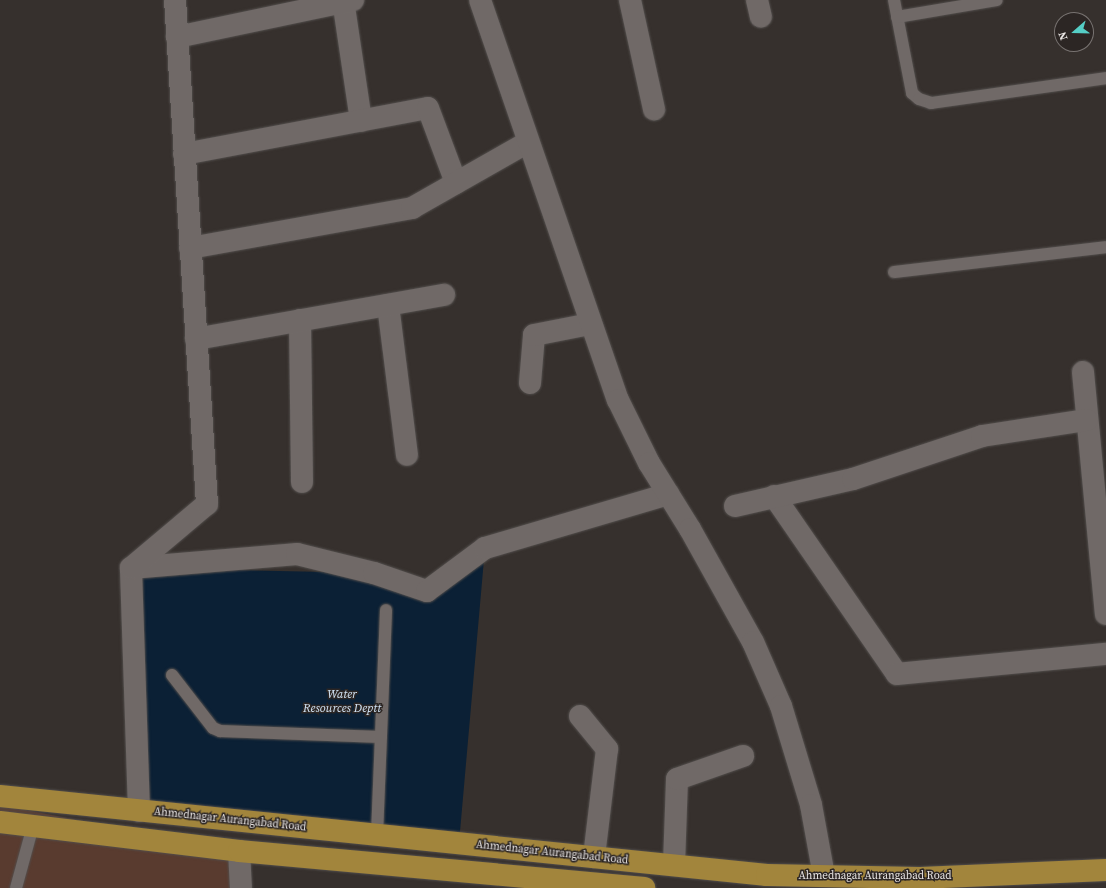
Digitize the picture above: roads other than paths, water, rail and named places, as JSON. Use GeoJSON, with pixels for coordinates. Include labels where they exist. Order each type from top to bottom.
{"type":"FeatureCollection","features":[{"type":"Feature","properties":{"kind":"highway","name":"Ahmednagar Aurangabad Road"},"geometry":{"type":"LineString","coordinates":[[0,796],[767,875],[920,878],[1106,870]]}},
{"type":"Feature","properties":{"kind":"highway"},"geometry":{"type":"LineString","coordinates":[[0,822],[239,851],[644,888]]}},
{"type":"Feature","properties":{"kind":"street"},"geometry":{"type":"LineString","coordinates":[[131,568],[206,504],[175,0]]}},
{"type":"Feature","properties":{"kind":"street"},"geometry":{"type":"LineString","coordinates":[[480,0],[590,324],[618,400],[668,494],[753,642],[781,706],[811,805],[824,876]]}},
{"type":"Feature","properties":{"kind":"street"},"geometry":{"type":"LineString","coordinates":[[630,0],[654,109]]}},
{"type":"Feature","properties":{"kind":"street"},"geometry":{"type":"LineString","coordinates":[[177,37],[265,9],[346,1],[361,121]]}},
{"type":"Feature","properties":{"kind":"street"},"geometry":{"type":"LineString","coordinates":[[184,154],[428,108],[456,183]]}},
{"type":"Feature","properties":{"kind":"street"},"geometry":{"type":"LineString","coordinates":[[190,248],[412,208],[528,142]]}},
{"type":"Feature","properties":{"kind":"street"},"geometry":{"type":"LineString","coordinates":[[196,339],[444,295]]}},
{"type":"Feature","properties":{"kind":"street"},"geometry":{"type":"LineString","coordinates":[[388,305],[407,455]]}},
{"type":"Feature","properties":{"kind":"street"},"geometry":{"type":"LineString","coordinates":[[300,320],[302,482]]}},
{"type":"Feature","properties":{"kind":"street"},"geometry":{"type":"LineString","coordinates":[[530,383],[534,335],[590,324]]}},
{"type":"Feature","properties":{"kind":"street"},"geometry":{"type":"LineString","coordinates":[[1083,372],[1106,614]]}},
{"type":"Feature","properties":{"kind":"street"},"geometry":{"type":"LineString","coordinates":[[735,506],[853,479],[982,436],[1087,420]]}},
{"type":"Feature","properties":{"kind":"street"},"geometry":{"type":"LineString","coordinates":[[131,568],[297,554],[374,573],[427,591],[485,548],[668,494]]}},
{"type":"Feature","properties":{"kind":"street"},"geometry":{"type":"LineString","coordinates":[[774,496],[897,674],[1106,654]]}},
{"type":"Feature","properties":{"kind":"street"},"geometry":{"type":"LineString","coordinates":[[131,568],[139,811]]}},
{"type":"Feature","properties":{"kind":"street"},"geometry":{"type":"LineString","coordinates":[[580,716],[607,749],[594,857]]}},
{"type":"Feature","properties":{"kind":"street"},"geometry":{"type":"LineString","coordinates":[[674,865],[677,779],[743,756]]}},
{"type":"Feature","properties":{"kind":"street"},"geometry":{"type":"LineString","coordinates":[[239,851],[241,888]]}},
{"type":"Feature","properties":{"kind":"lane"},"geometry":{"type":"LineString","coordinates":[[894,0],[912,93],[931,103],[1106,78]]}},
{"type":"Feature","properties":{"kind":"lane"},"geometry":{"type":"LineString","coordinates":[[897,17],[997,0]]}},
{"type":"Feature","properties":{"kind":"lane"},"geometry":{"type":"LineString","coordinates":[[894,272],[1106,247]]}},
{"type":"Feature","properties":{"kind":"lane"},"geometry":{"type":"LineString","coordinates":[[377,835],[386,610]]}},
{"type":"Feature","properties":{"kind":"lane"},"geometry":{"type":"LineString","coordinates":[[172,674],[213,728],[220,732],[381,736]]}},
{"type":"Feature","properties":{"kind":"lane"},"geometry":{"type":"LineString","coordinates":[[16,888],[33,826]]}},
{"type":"Feature","properties":{"kind":"water","name":"Water Resources Deptt"},"geometry":{"type":"Polygon","coordinates":[[[485,548],[459,843],[139,811],[131,568],[374,573],[427,591],[485,548]]]}}]}
